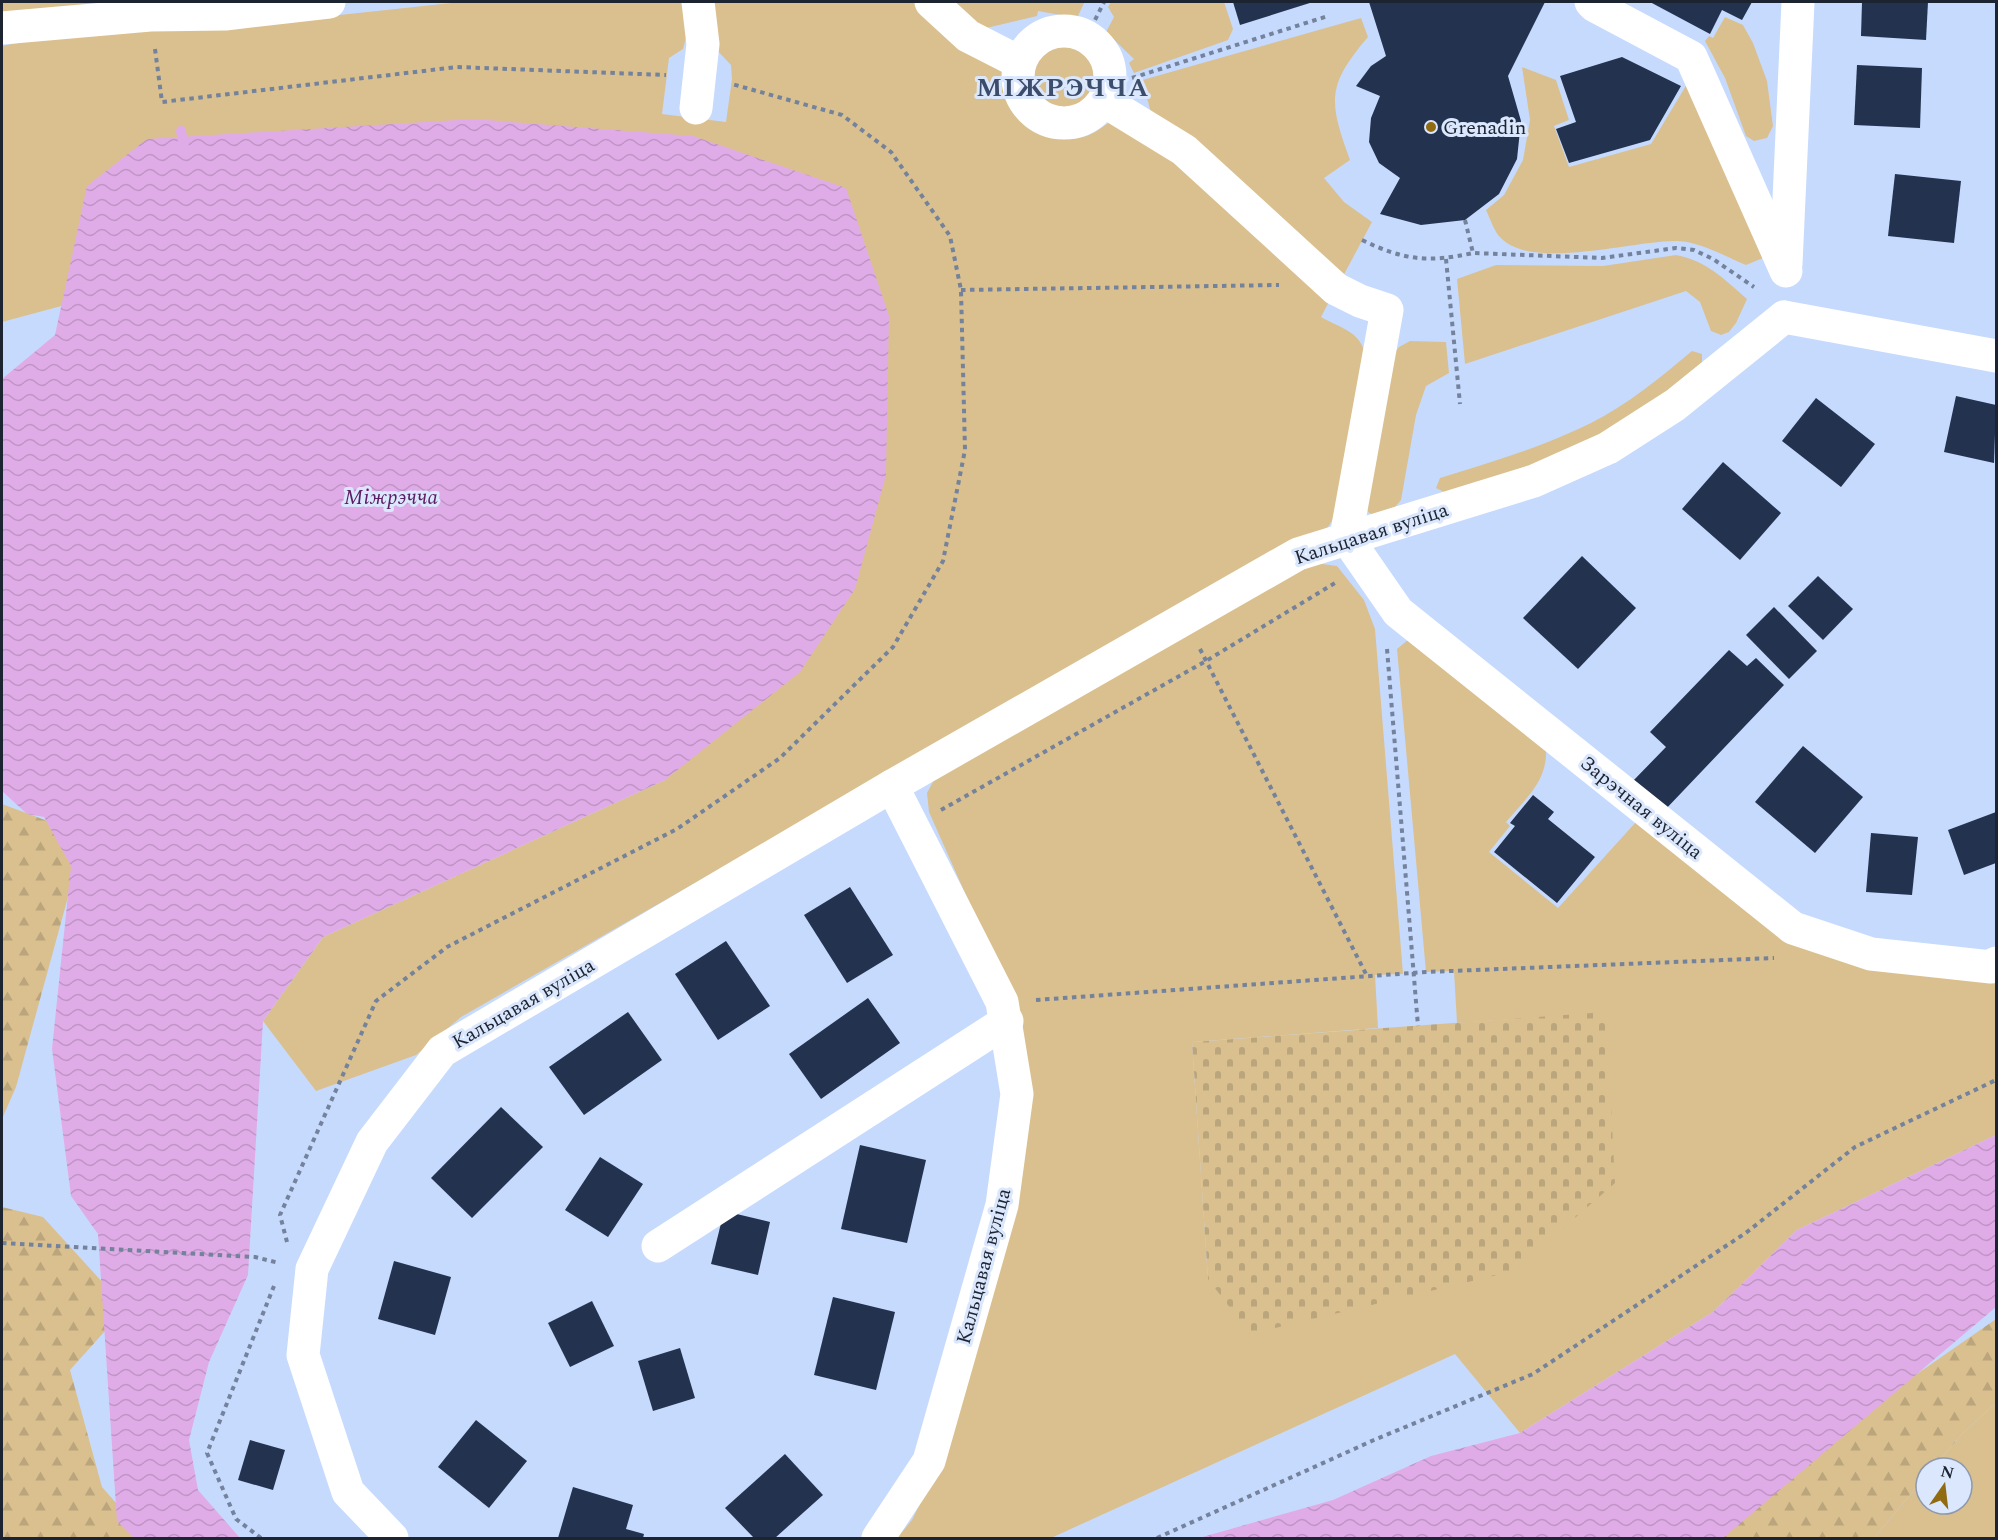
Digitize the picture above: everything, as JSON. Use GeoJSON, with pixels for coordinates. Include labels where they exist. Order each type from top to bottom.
{"type":"FeatureCollection","features":[{"type":"Feature","properties":{"kind":"street"},"geometry":{"type":"LineString","coordinates":[[2,28],[224,8],[329,2]]}},
{"type":"Feature","properties":{"kind":"street"},"geometry":{"type":"LineString","coordinates":[[696,108],[703,44],[698,2]]}},
{"type":"Feature","properties":{"kind":"street"},"geometry":{"type":"LineString","coordinates":[[931,2],[968,36],[1019,62]]}},
{"type":"Feature","properties":{"kind":"street"},"geometry":{"type":"LineString","coordinates":[[1592,2],[1595,6],[1691,57],[1786,271]]}},
{"type":"Feature","properties":{"kind":"street"},"geometry":{"type":"LineString","coordinates":[[1798,2],[1784,317],[1996,356]]}},
{"type":"Feature","properties":{"kind":"street"},"geometry":{"type":"LineString","coordinates":[[1069,30],[1087,36],[1101,47],[1109,63],[1107,92],[1094,113],[1077,122],[1059,123],[1042,118],[1028,106],[1019,90],[1019,62],[1031,43],[1051,32],[1069,30]]}},
{"type":"Feature","properties":{"kind":"street"},"geometry":{"type":"LineString","coordinates":[[1107,92],[1184,150],[1336,290],[1387,310],[1346,537]]}},
{"type":"Feature","properties":{"kind":"street","name":"Кальцавая вуліца"},"geometry":{"type":"LineString","coordinates":[[392,1539],[348,1492],[303,1355],[312,1269],[372,1142],[442,1051],[892,786],[1298,554],[1346,537],[1534,481],[1608,448],[1675,405],[1784,317]]}},
{"type":"Feature","properties":{"kind":"street","name":"Зарэчная вуліца"},"geometry":{"type":"LineString","coordinates":[[1346,537],[1398,612],[1793,928],[1871,954],[1991,967],[1996,963]]}},
{"type":"Feature","properties":{"kind":"street","name":"Кальцавая вуліца"},"geometry":{"type":"LineString","coordinates":[[878,1539],[929,1461],[1002,1205],[1017,1094],[1004,1011],[892,786]]}},
{"type":"Feature","properties":{"kind":"street"},"geometry":{"type":"LineString","coordinates":[[658,1245],[1004,1011]]}},
{"type":"Feature","properties":{"kind":"path"},"geometry":{"type":"LineString","coordinates":[[1087,36],[1104,2]]}},
{"type":"Feature","properties":{"kind":"path"},"geometry":{"type":"LineString","coordinates":[[150,15],[162,102],[457,67],[701,76],[842,115],[891,152],[950,236],[962,290],[965,450],[963,462],[943,561],[892,647],[780,758],[677,829],[447,947],[376,1001],[280,1215],[288,1246]]}},
{"type":"Feature","properties":{"kind":"path"},"geometry":{"type":"LineString","coordinates":[[1107,92],[1137,77],[1328,15]]}},
{"type":"Feature","properties":{"kind":"path"},"geometry":{"type":"LineString","coordinates":[[1465,220],[1473,253]]}},
{"type":"Feature","properties":{"kind":"path"},"geometry":{"type":"LineString","coordinates":[[1362,240],[1390,254],[1416,260],[1446,259],[1473,253],[1602,258],[1676,248],[1694,250],[1713,259],[1753,285],[1784,317]]}},
{"type":"Feature","properties":{"kind":"path"},"geometry":{"type":"LineString","coordinates":[[1446,259],[1460,404]]}},
{"type":"Feature","properties":{"kind":"path"},"geometry":{"type":"LineString","coordinates":[[962,290],[1305,284],[1317,271]]}},
{"type":"Feature","properties":{"kind":"path"},"geometry":{"type":"LineString","coordinates":[[912,827],[1206,660],[1365,564]]}},
{"type":"Feature","properties":{"kind":"path"},"geometry":{"type":"LineString","coordinates":[[1398,612],[1386,639],[1418,1026]]}},
{"type":"Feature","properties":{"kind":"path"},"geometry":{"type":"LineString","coordinates":[[1185,618],[1367,976]]}},
{"type":"Feature","properties":{"kind":"path"},"geometry":{"type":"LineString","coordinates":[[1004,1011],[1367,976],[1775,957]]}},
{"type":"Feature","properties":{"kind":"path"},"geometry":{"type":"LineString","coordinates":[[1157,1539],[1374,1440],[1533,1374],[1747,1233],[1856,1147],[1996,1080]]}},
{"type":"Feature","properties":{"kind":"path"},"geometry":{"type":"LineString","coordinates":[[2,1244],[255,1257]]}},
{"type":"Feature","properties":{"kind":"path"},"geometry":{"type":"LineString","coordinates":[[261,1539],[236,1519],[207,1453],[276,1281]]}},
{"type":"Feature","properties":{"kind":"green space"},"geometry":{"type":"Polygon","coordinates":[[[2,2],[143,2],[2,27],[2,2]]]}},
{"type":"Feature","properties":{"kind":"green space"},"geometry":{"type":"Polygon","coordinates":[[[461,2],[687,2],[690,23],[683,49],[669,58],[662,114],[726,122],[732,79],[731,65],[713,46],[709,2],[918,2],[1003,65],[1003,86],[1009,106],[1022,122],[1031,128],[1051,137],[1073,139],[1090,134],[1112,121],[1178,160],[1331,298],[1321,317],[1354,335],[1359,340],[1365,354],[1335,516],[1328,527],[1245,568],[461,1017],[416,1055],[316,1091],[263,1021],[323,937],[665,780],[692,136],[2,322],[2,46],[91,29],[255,24],[461,2]]]}},
{"type":"Feature","properties":{"kind":"green space"},"geometry":{"type":"Polygon","coordinates":[[[947,2],[1097,2],[1084,3],[1077,18],[1038,11],[1037,16],[978,30],[947,2]]]}},
{"type":"Feature","properties":{"kind":"green space"},"geometry":{"type":"Polygon","coordinates":[[[1111,2],[1224,2],[1233,29],[1228,40],[1134,73],[1129,63],[1134,59],[1106,32],[1114,17],[1108,7],[1111,2]]]}},
{"type":"Feature","properties":{"kind":"green space"},"geometry":{"type":"Polygon","coordinates":[[[1725,17],[1743,25],[1753,43],[1767,81],[1773,126],[1767,138],[1754,141],[1746,136],[1725,78],[1705,41],[1709,36],[1713,38],[1725,17]]]}},
{"type":"Feature","properties":{"kind":"green space"},"geometry":{"type":"Polygon","coordinates":[[[1361,18],[1368,37],[1345,69],[1338,82],[1335,95],[1338,123],[1350,160],[1324,178],[1344,202],[1372,222],[1341,280],[1153,121],[1146,94],[1139,81],[1361,18]]]}},
{"type":"Feature","properties":{"kind":"green space"},"geometry":{"type":"Polygon","coordinates":[[[1059,45],[1071,45],[1087,54],[1094,64],[1096,76],[1094,88],[1087,98],[1071,107],[1059,107],[1048,102],[1039,93],[1034,82],[1034,70],[1039,59],[1048,50],[1059,45]]]}},
{"type":"Feature","properties":{"kind":"green space"},"geometry":{"type":"Polygon","coordinates":[[[1522,67],[1556,80],[1569,120],[1554,126],[1569,167],[1651,144],[1687,84],[1763,258],[1746,265],[1704,247],[1677,241],[1585,252],[1536,252],[1516,248],[1501,238],[1494,229],[1486,210],[1504,195],[1523,160],[1530,120],[1522,67]]]}},
{"type":"Feature","properties":{"kind":"green space"},"geometry":{"type":"Polygon","coordinates":[[[1676,255],[1706,266],[1747,299],[1736,323],[1729,332],[1721,335],[1711,331],[1700,302],[1686,291],[1465,364],[1457,279],[1496,265],[1603,266],[1676,255]]]}},
{"type":"Feature","properties":{"kind":"green space"},"geometry":{"type":"Polygon","coordinates":[[[1410,341],[1446,342],[1449,373],[1426,386],[1416,415],[1401,500],[1395,507],[1373,515],[1368,512],[1364,499],[1391,358],[1399,347],[1410,341]]]}},
{"type":"Feature","properties":{"kind":"green space"},"geometry":{"type":"Polygon","coordinates":[[[1692,351],[1702,354],[1702,364],[1627,420],[1583,446],[1545,462],[1446,493],[1436,488],[1440,478],[1535,447],[1591,423],[1631,399],[1692,351]]]}},
{"type":"Feature","properties":{"kind":"green space"},"geometry":{"type":"Polygon","coordinates":[[[1307,562],[1337,566],[1364,600],[1375,629],[1403,974],[1375,975],[1378,1028],[1192,1042],[1208,1279],[1606,1013],[1457,1023],[1454,971],[1426,972],[1397,649],[1409,639],[1546,748],[1546,760],[1539,780],[1528,797],[1506,822],[1510,826],[1489,852],[1558,908],[1636,822],[1786,938],[1996,974],[1996,1135],[1797,1230],[1713,1312],[1520,1433],[1455,1354],[1051,1538],[897,1538],[912,1520],[940,1463],[1011,1207],[1013,1001],[929,812],[927,793],[936,776],[1307,562]]]}},
{"type":"Feature","properties":{"kind":"green space"},"geometry":{"type":"Polygon","coordinates":[[[2,804],[85,835],[16,1087],[2,1119],[2,804]]]}},
{"type":"Feature","properties":{"kind":"green space"},"geometry":{"type":"Polygon","coordinates":[[[1606,1012],[1615,1183],[1514,1271],[1250,1334],[1208,1279],[1192,1042],[1606,1012]]]}},
{"type":"Feature","properties":{"kind":"green space"},"geometry":{"type":"Polygon","coordinates":[[[2,1207],[43,1217],[105,1285],[114,1321],[70,1370],[102,1487],[147,1538],[2,1538],[2,1207]]]}},
{"type":"Feature","properties":{"kind":"green space"},"geometry":{"type":"Polygon","coordinates":[[[1996,1319],[1996,1403],[1962,1434],[1943,1456],[1914,1456],[1914,1490],[1874,1538],[1681,1538],[1996,1319]]]}},
{"type":"Feature","properties":{"kind":"green space"},"geometry":{"type":"Polygon","coordinates":[[[1996,1403],[1996,1538],[1874,1538],[1914,1490],[1914,1516],[1974,1516],[1974,1456],[1943,1456],[1962,1434],[1996,1403]]]}},
{"type":"Feature","properties":{"kind":"water","name":"Міжрэчча"},"geometry":{"type":"Polygon","coordinates":[[[474,119],[693,136],[846,188],[889,316],[886,475],[855,589],[800,672],[665,780],[323,937],[263,1021],[248,1275],[209,1362],[189,1440],[198,1490],[240,1538],[134,1538],[117,1521],[98,1234],[71,1196],[52,1049],[71,866],[44,817],[27,814],[2,791],[2,379],[55,335],[87,186],[147,139],[474,119]]]}},
{"type":"Feature","properties":{"kind":"water"},"geometry":{"type":"Polygon","coordinates":[[[1996,1135],[1996,1307],[1723,1538],[1199,1538],[1333,1500],[1431,1456],[1520,1433],[1713,1312],[1797,1230],[1996,1135]]]}},
{"type":"Feature","properties":{"kind":"building"},"geometry":{"type":"Polygon","coordinates":[[[1233,2],[1313,2],[1240,25],[1233,2]]]}},
{"type":"Feature","properties":{"kind":"building"},"geometry":{"type":"Polygon","coordinates":[[[1369,2],[1545,2],[1508,76],[1521,121],[1517,159],[1499,194],[1465,220],[1421,225],[1380,214],[1400,178],[1379,163],[1369,142],[1371,118],[1380,96],[1356,86],[1371,66],[1386,56],[1369,2]]]}},
{"type":"Feature","properties":{"kind":"building"},"geometry":{"type":"Polygon","coordinates":[[[1650,2],[1752,2],[1742,20],[1722,10],[1710,34],[1650,2]]]}},
{"type":"Feature","properties":{"kind":"building"},"geometry":{"type":"Polygon","coordinates":[[[1862,2],[1928,2],[1926,40],[1861,36],[1862,2]]]}},
{"type":"Feature","properties":{"kind":"building"},"geometry":{"type":"Polygon","coordinates":[[[1622,57],[1681,86],[1650,140],[1569,163],[1556,129],[1576,122],[1560,76],[1622,57]]]}},
{"type":"Feature","properties":{"kind":"building"},"geometry":{"type":"Polygon","coordinates":[[[1857,65],[1922,68],[1920,128],[1854,125],[1857,65]]]}},
{"type":"Feature","properties":{"kind":"building"},"geometry":{"type":"Polygon","coordinates":[[[1895,174],[1961,181],[1954,243],[1888,236],[1895,174]]]}},
{"type":"Feature","properties":{"kind":"building"},"geometry":{"type":"Polygon","coordinates":[[[1956,396],[1996,405],[1994,463],[1944,452],[1956,396]]]}},
{"type":"Feature","properties":{"kind":"building"},"geometry":{"type":"Polygon","coordinates":[[[1816,398],[1875,444],[1841,487],[1782,441],[1816,398]]]}},
{"type":"Feature","properties":{"kind":"building"},"geometry":{"type":"Polygon","coordinates":[[[1723,462],[1781,513],[1740,560],[1682,509],[1723,462]]]}},
{"type":"Feature","properties":{"kind":"building"},"geometry":{"type":"Polygon","coordinates":[[[1582,556],[1636,608],[1578,669],[1523,618],[1582,556]]]}},
{"type":"Feature","properties":{"kind":"building"},"geometry":{"type":"Polygon","coordinates":[[[1818,576],[1853,609],[1823,640],[1788,606],[1818,576]]]}},
{"type":"Feature","properties":{"kind":"building"},"geometry":{"type":"Polygon","coordinates":[[[1774,607],[1817,651],[1789,679],[1746,635],[1774,607]]]}},
{"type":"Feature","properties":{"kind":"building"},"geometry":{"type":"Polygon","coordinates":[[[1729,650],[1747,666],[1756,658],[1784,685],[1663,812],[1632,782],[1666,747],[1650,732],[1729,650]]]}},
{"type":"Feature","properties":{"kind":"building"},"geometry":{"type":"Polygon","coordinates":[[[1803,746],[1863,797],[1815,853],[1755,802],[1803,746]]]}},
{"type":"Feature","properties":{"kind":"building"},"geometry":{"type":"Polygon","coordinates":[[[1533,795],[1554,812],[1548,819],[1595,857],[1557,903],[1494,852],[1515,826],[1510,823],[1533,795]]]}},
{"type":"Feature","properties":{"kind":"building"},"geometry":{"type":"Polygon","coordinates":[[[1996,812],[1996,863],[1964,875],[1948,830],[1996,812]]]}},
{"type":"Feature","properties":{"kind":"building"},"geometry":{"type":"Polygon","coordinates":[[[1871,833],[1918,837],[1912,895],[1866,892],[1871,833]]]}},
{"type":"Feature","properties":{"kind":"building"},"geometry":{"type":"Polygon","coordinates":[[[850,887],[893,955],[847,983],[804,915],[850,887]]]}},
{"type":"Feature","properties":{"kind":"building"},"geometry":{"type":"Polygon","coordinates":[[[726,941],[770,1006],[718,1040],[675,974],[726,941]]]}},
{"type":"Feature","properties":{"kind":"building"},"geometry":{"type":"Polygon","coordinates":[[[868,998],[900,1043],[821,1099],[789,1054],[868,998]]]}},
{"type":"Feature","properties":{"kind":"building"},"geometry":{"type":"Polygon","coordinates":[[[628,1012],[662,1060],[584,1115],[549,1067],[628,1012]]]}},
{"type":"Feature","properties":{"kind":"building"},"geometry":{"type":"Polygon","coordinates":[[[501,1107],[543,1147],[472,1218],[431,1178],[501,1107]]]}},
{"type":"Feature","properties":{"kind":"building"},"geometry":{"type":"Polygon","coordinates":[[[860,1145],[926,1160],[907,1243],[841,1229],[860,1145]]]}},
{"type":"Feature","properties":{"kind":"building"},"geometry":{"type":"Polygon","coordinates":[[[600,1157],[643,1184],[608,1237],[565,1210],[600,1157]]]}},
{"type":"Feature","properties":{"kind":"building"},"geometry":{"type":"Polygon","coordinates":[[[724,1211],[770,1222],[758,1275],[711,1264],[724,1211]]]}},
{"type":"Feature","properties":{"kind":"building"},"geometry":{"type":"Polygon","coordinates":[[[394,1261],[451,1277],[435,1335],[378,1319],[394,1261]]]}},
{"type":"Feature","properties":{"kind":"building"},"geometry":{"type":"Polygon","coordinates":[[[833,1297],[895,1312],[876,1390],[814,1375],[833,1297]]]}},
{"type":"Feature","properties":{"kind":"building"},"geometry":{"type":"Polygon","coordinates":[[[592,1301],[614,1346],[570,1367],[548,1323],[592,1301]]]}},
{"type":"Feature","properties":{"kind":"building"},"geometry":{"type":"Polygon","coordinates":[[[680,1348],[695,1398],[653,1411],[638,1361],[680,1348]]]}},
{"type":"Feature","properties":{"kind":"building"},"geometry":{"type":"Polygon","coordinates":[[[476,1420],[527,1461],[489,1508],[438,1467],[476,1420]]]}},
{"type":"Feature","properties":{"kind":"building"},"geometry":{"type":"Polygon","coordinates":[[[250,1440],[285,1450],[273,1490],[238,1480],[250,1440]]]}},
{"type":"Feature","properties":{"kind":"building"},"geometry":{"type":"Polygon","coordinates":[[[785,1454],[823,1495],[775,1538],[754,1538],[725,1508],[785,1454]]]}},
{"type":"Feature","properties":{"kind":"building"},"geometry":{"type":"Polygon","coordinates":[[[573,1487],[633,1505],[626,1529],[644,1534],[643,1538],[558,1538],[573,1487]]]}},
{"type":"Feature","properties":{"kind":"waterway"},"geometry":{"type":"LineString","coordinates":[[181,131],[185,152]]}},
{"type":"Feature","properties":{"kind":"place","name":"Grenadin"},"geometry":{"type":"Point","coordinates":[1431,127]}},
{"type":"Feature","properties":{"kind":"district","name":"МІЖРЭЧЧА"},"geometry":{"type":"Point","coordinates":[1063,87]}}]}
